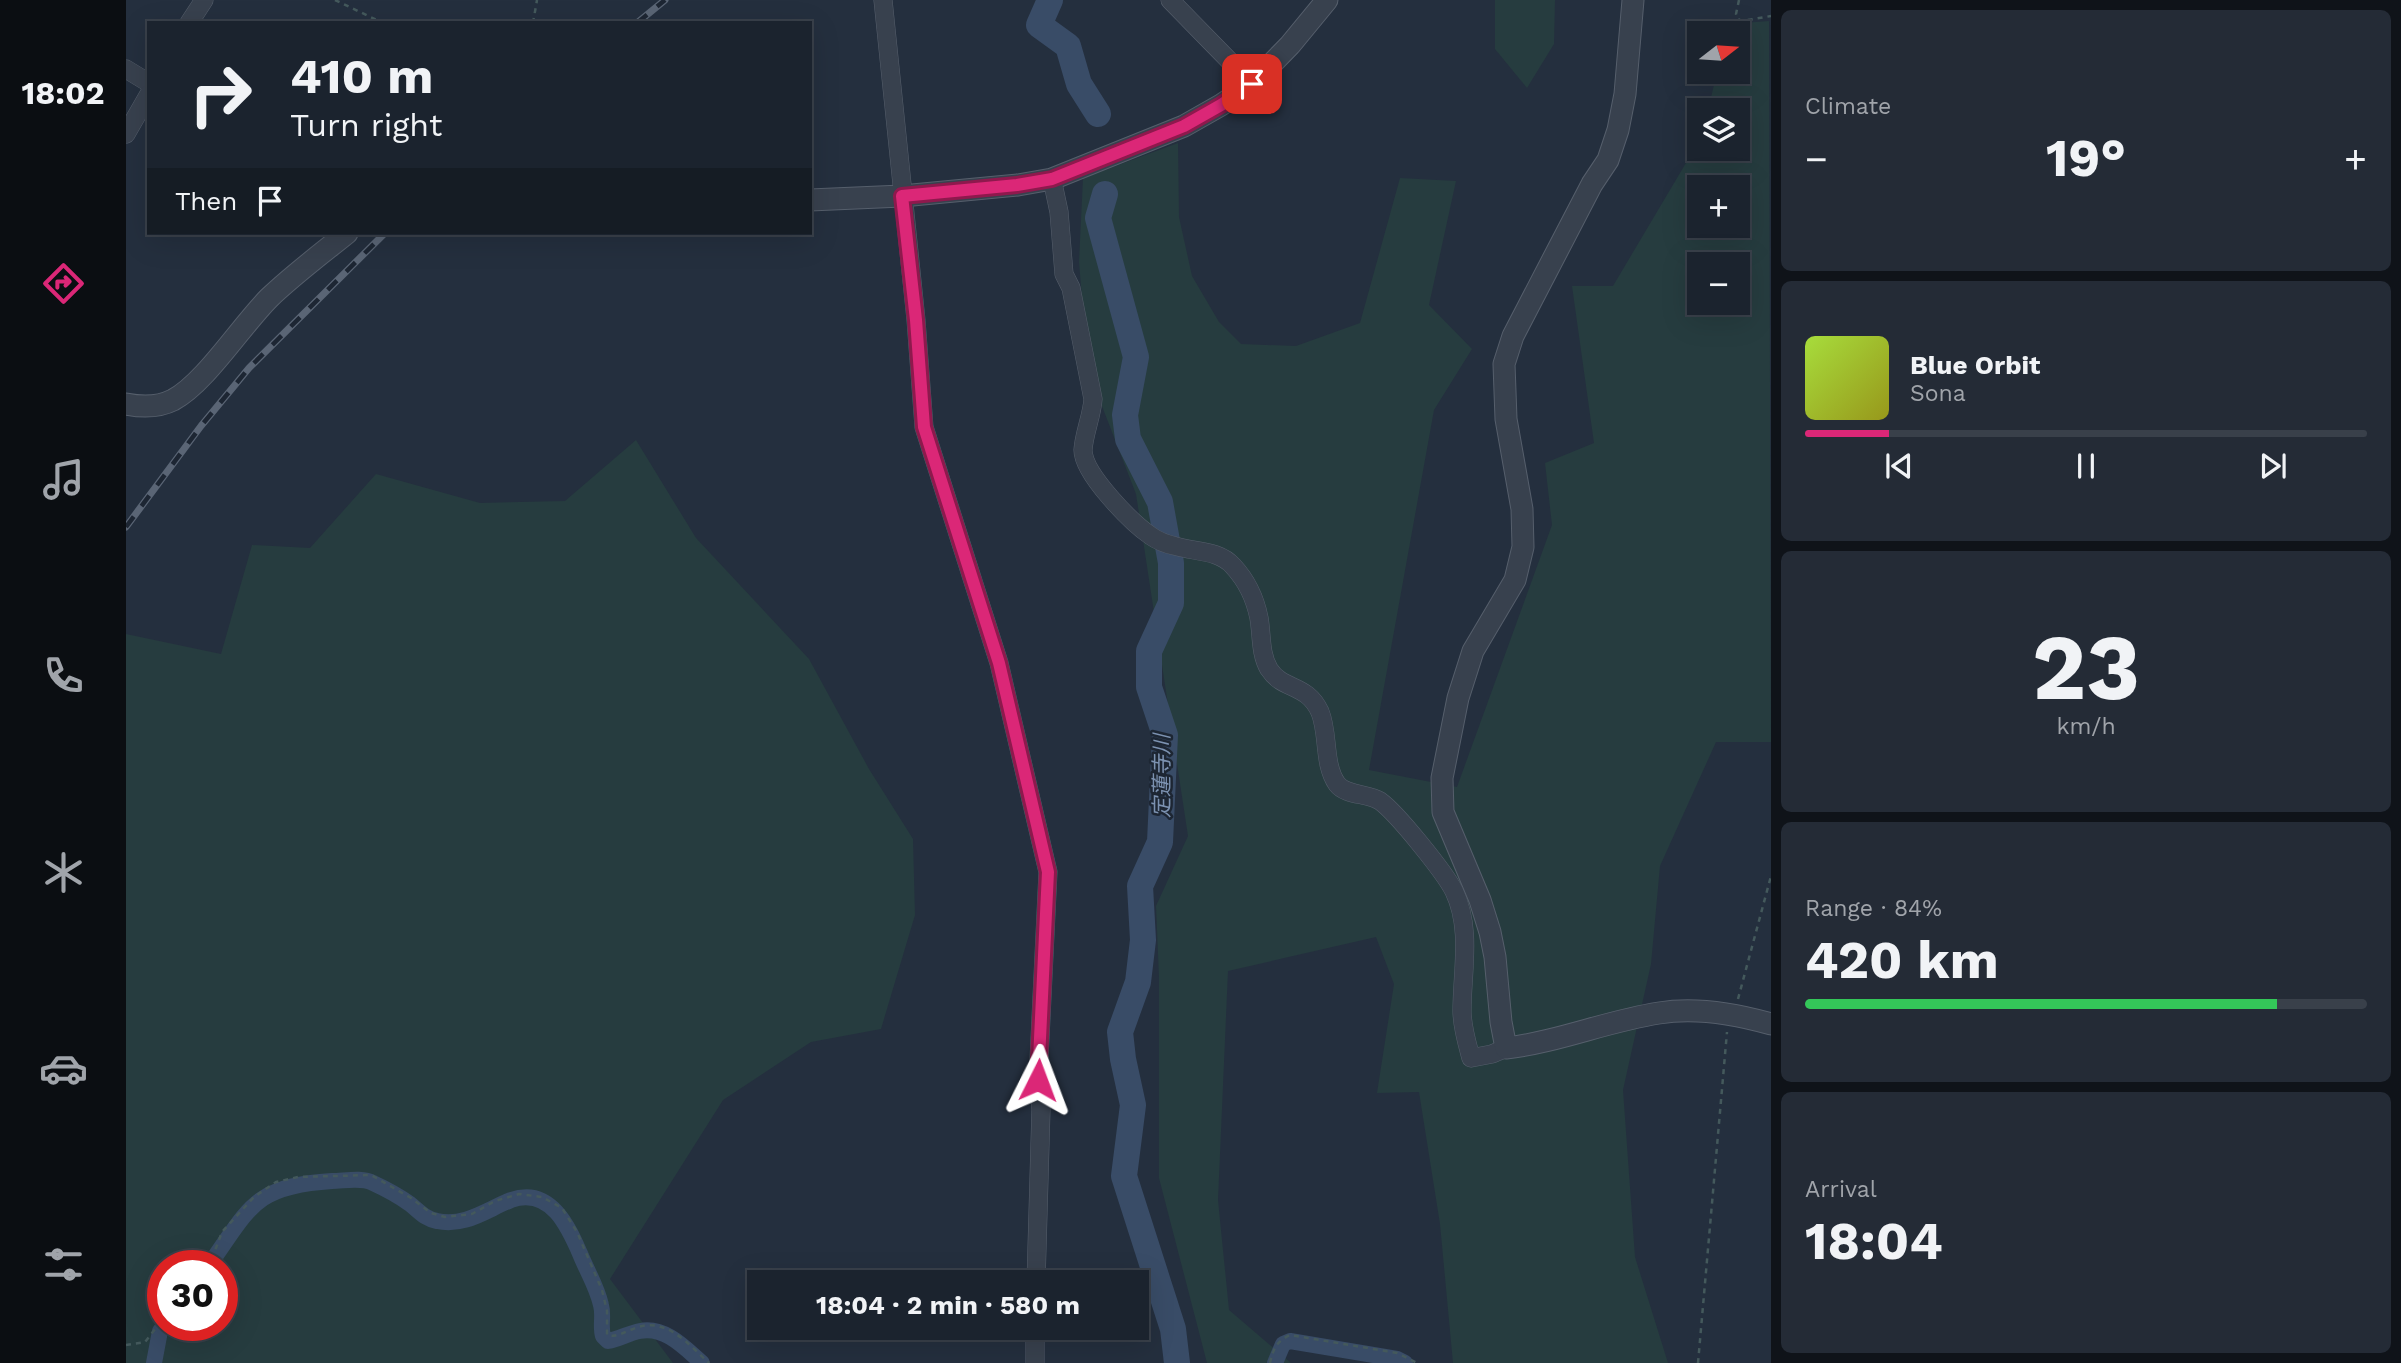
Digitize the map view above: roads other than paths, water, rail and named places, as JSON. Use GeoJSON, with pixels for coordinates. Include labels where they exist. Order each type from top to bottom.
{"type":"FeatureCollection","features":[{"type":"Feature","properties":{"kind":"street"},"geometry":{"type":"LineString","coordinates":[[190,21],[204,0]]}},
{"type":"Feature","properties":{"kind":"street"},"geometry":{"type":"LineString","coordinates":[[883,0],[916,320],[924,427],[999,663],[1048,872],[1038,1080],[1041,1109],[1036,1270]]}},
{"type":"Feature","properties":{"kind":"street"},"geometry":{"type":"LineString","coordinates":[[1170,0],[1252,84]]}},
{"type":"Feature","properties":{"kind":"street"},"geometry":{"type":"LineString","coordinates":[[812,200],[902,196],[1052,179],[1184,126],[1221,105],[1252,84],[1290,45],[1327,0]]}},
{"type":"Feature","properties":{"kind":"street"},"geometry":{"type":"LineString","coordinates":[[1506,1048],[1490,932],[1480,900],[1443,812],[1441,778],[1458,698],[1473,650],[1515,580],[1523,547],[1522,509],[1506,419],[1504,363],[1519,325],[1592,184],[1608,160],[1618,130],[1625,94],[1633,0]]}},
{"type":"Feature","properties":{"kind":"street"},"geometry":{"type":"LineString","coordinates":[[126,69],[147,82]]}},
{"type":"Feature","properties":{"kind":"street"},"geometry":{"type":"LineString","coordinates":[[126,134],[147,97]]}},
{"type":"Feature","properties":{"kind":"street"},"geometry":{"type":"LineString","coordinates":[[1052,179],[1059,212],[1064,274],[1071,288],[1093,398],[1083,450],[1085,461],[1092,475],[1149,535],[1175,546],[1220,555],[1231,564],[1254,600],[1266,663],[1279,680],[1303,691],[1316,704],[1321,716],[1331,770],[1338,784],[1342,789],[1368,795],[1390,810],[1436,864],[1453,890],[1463,917],[1465,960],[1462,1012],[1471,1058],[1662,1012],[1707,1012],[1771,1024]]}},
{"type":"Feature","properties":{"kind":"street"},"geometry":{"type":"LineString","coordinates":[[126,404],[137,407],[153,406],[173,400],[194,384],[269,298],[345,235]]}},
{"type":"Feature","properties":{"kind":"street"},"geometry":{"type":"LineString","coordinates":[[1035,1340],[1035,1363]]}},
{"type":"Feature","properties":{"kind":"waterway","name":"定蓮寺川"},"geometry":{"type":"LineString","coordinates":[[1050,0],[1039,25],[1068,46],[1079,84],[1098,114]]}},
{"type":"Feature","properties":{"kind":"waterway","name":"定蓮寺川"},"geometry":{"type":"LineString","coordinates":[[1105,194],[1098,218],[1136,357],[1125,415],[1128,439],[1160,502],[1171,563],[1171,603],[1149,651],[1149,687],[1165,735],[1160,842],[1140,886],[1143,940],[1138,982],[1120,1032],[1133,1105],[1124,1176],[1173,1329],[1177,1363]]}},
{"type":"Feature","properties":{"kind":"waterway"},"geometry":{"type":"LineString","coordinates":[[219,1250],[256,1204],[285,1188],[306,1184],[369,1181],[401,1198],[429,1218],[447,1222],[466,1220],[511,1200],[525,1197],[537,1199],[548,1204],[571,1233],[597,1292],[602,1309],[603,1336],[608,1341],[640,1331],[658,1332],[682,1345],[702,1363]]}},
{"type":"Feature","properties":{"kind":"waterway"},"geometry":{"type":"LineString","coordinates":[[154,1363],[158,1341]]}},
{"type":"Feature","properties":{"kind":"waterway"},"geometry":{"type":"LineString","coordinates":[[1275,1363],[1283,1344],[1290,1341],[1397,1359],[1405,1363]]}},
{"type":"Feature","properties":{"kind":"railway"},"geometry":{"type":"LineString","coordinates":[[639,21],[665,0]]}},
{"type":"Feature","properties":{"kind":"railway"},"geometry":{"type":"LineString","coordinates":[[126,527],[201,426],[249,368],[383,235]]}}]}
